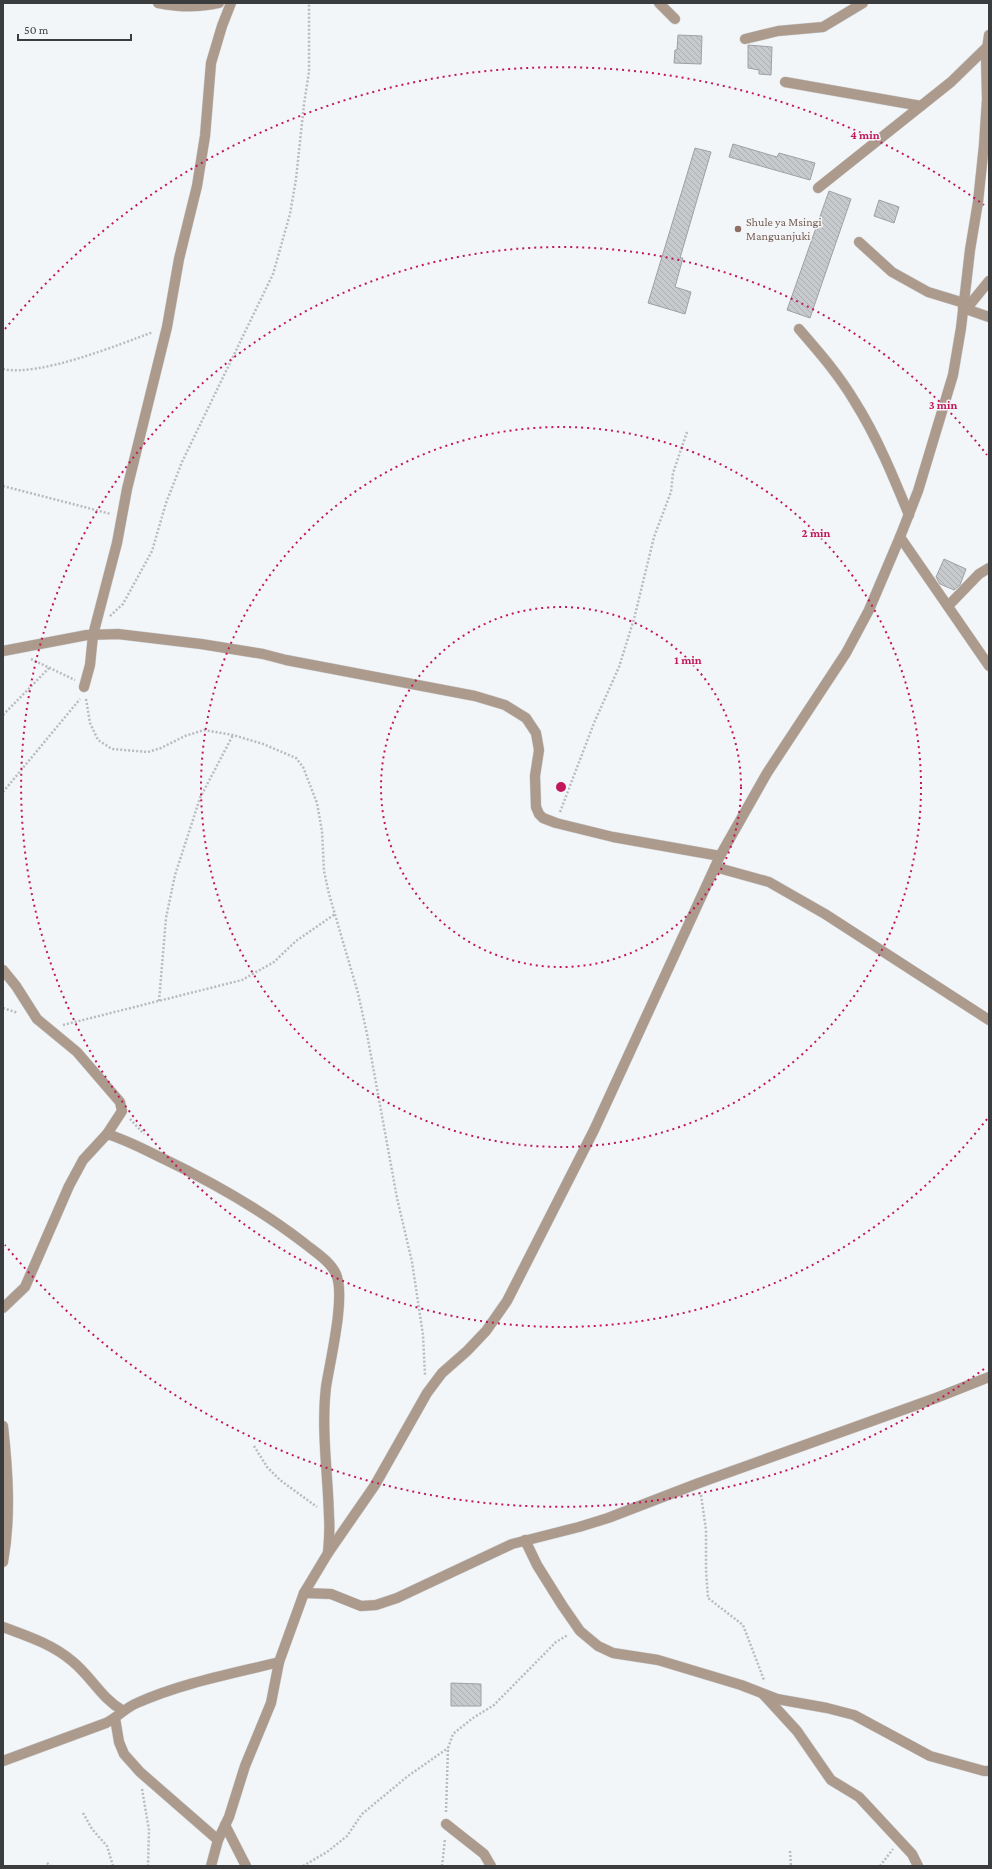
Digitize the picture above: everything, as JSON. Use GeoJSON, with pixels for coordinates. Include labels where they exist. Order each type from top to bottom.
{"type":"FeatureCollection","features":[{"type":"Feature","properties":{"kind":"street"},"geometry":{"type":"LineString","coordinates":[[158,3],[179,7],[205,6],[219,3]]}},
{"type":"Feature","properties":{"kind":"street"},"geometry":{"type":"LineString","coordinates":[[84,687],[90,665],[95,630],[117,543],[127,489],[167,327],[177,266],[202,161],[211,63],[220,32],[231,3]]}},
{"type":"Feature","properties":{"kind":"street"},"geometry":{"type":"LineString","coordinates":[[659,3],[675,19]]}},
{"type":"Feature","properties":{"kind":"street"},"geometry":{"type":"LineString","coordinates":[[745,39],[778,31],[823,27],[863,3]]}},
{"type":"Feature","properties":{"kind":"street"},"geometry":{"type":"LineString","coordinates":[[211,1866],[218,1840],[225,1825],[245,1766],[271,1703],[279,1662],[304,1593],[328,1553],[375,1485],[427,1393],[442,1373],[486,1330],[507,1301],[594,1130],[720,856],[767,773],[846,653],[869,610],[918,491],[952,375],[965,306],[978,202],[984,145],[987,99],[987,47],[989,35]]}},
{"type":"Feature","properties":{"kind":"street"},"geometry":{"type":"LineString","coordinates":[[818,188],[951,82],[987,47]]}},
{"type":"Feature","properties":{"kind":"street"},"geometry":{"type":"LineString","coordinates":[[785,82],[921,106]]}},
{"type":"Feature","properties":{"kind":"street"},"geometry":{"type":"LineString","coordinates":[[859,242],[892,272],[928,292],[989,317]]}},
{"type":"Feature","properties":{"kind":"street"},"geometry":{"type":"LineString","coordinates":[[965,306],[989,281]]}},
{"type":"Feature","properties":{"kind":"street"},"geometry":{"type":"LineString","coordinates":[[799,329],[833,370],[854,401],[890,466],[909,515]]}},
{"type":"Feature","properties":{"kind":"street"},"geometry":{"type":"LineString","coordinates":[[900,537],[989,666]]}},
{"type":"Feature","properties":{"kind":"street"},"geometry":{"type":"LineString","coordinates":[[948,606],[979,574],[989,568]]}},
{"type":"Feature","properties":{"kind":"street"},"geometry":{"type":"LineString","coordinates":[[3,651],[14,650],[95,630],[201,644],[475,696],[505,705],[526,718],[536,733],[539,750],[535,776],[536,807],[543,818],[556,823],[613,838],[720,856]]}},
{"type":"Feature","properties":{"kind":"street"},"geometry":{"type":"LineString","coordinates":[[715,867],[769,882],[825,914],[989,1020]]}},
{"type":"Feature","properties":{"kind":"street"},"geometry":{"type":"LineString","coordinates":[[3,970],[16,986],[38,1019],[77,1052],[120,1102],[122,1111],[107,1134],[83,1160],[69,1186],[25,1287],[3,1308]]}},
{"type":"Feature","properties":{"kind":"street"},"geometry":{"type":"LineString","coordinates":[[107,1134],[124,1139],[222,1188],[270,1217],[328,1263],[336,1274],[340,1289],[340,1304],[326,1390],[325,1417],[325,1467],[329,1517],[328,1553]]}},
{"type":"Feature","properties":{"kind":"street"},"geometry":{"type":"LineString","coordinates":[[304,1593],[331,1594],[362,1606],[376,1605],[397,1598],[512,1544],[586,1525],[936,1398],[989,1377]]}},
{"type":"Feature","properties":{"kind":"street"},"geometry":{"type":"LineString","coordinates":[[3,1428],[9,1516],[3,1562]]}},
{"type":"Feature","properties":{"kind":"street"},"geometry":{"type":"LineString","coordinates":[[525,1540],[552,1591],[580,1631],[598,1646],[613,1653],[658,1660],[794,1703],[854,1714],[930,1756],[984,1771],[989,1771]]}},
{"type":"Feature","properties":{"kind":"street"},"geometry":{"type":"LineString","coordinates":[[3,1627],[43,1643],[72,1660],[89,1676],[119,1714],[119,1742],[124,1754],[140,1772],[218,1840]]}},
{"type":"Feature","properties":{"kind":"street"},"geometry":{"type":"LineString","coordinates":[[3,1761],[70,1737],[119,1714],[136,1703],[176,1688],[279,1662]]}},
{"type":"Feature","properties":{"kind":"street"},"geometry":{"type":"LineString","coordinates":[[760,1691],[797,1731],[831,1780],[859,1797],[912,1854],[918,1866]]}},
{"type":"Feature","properties":{"kind":"street"},"geometry":{"type":"LineString","coordinates":[[446,1824],[484,1854],[491,1866]]}},
{"type":"Feature","properties":{"kind":"street"},"geometry":{"type":"LineString","coordinates":[[225,1825],[246,1866]]}},
{"type":"Feature","properties":{"kind":"path"},"geometry":{"type":"LineString","coordinates":[[95,630],[123,604],[152,551],[166,503],[185,456],[273,274],[290,214],[296,179],[309,72],[309,3]]}},
{"type":"Feature","properties":{"kind":"path"},"geometry":{"type":"LineString","coordinates":[[3,369],[19,370],[42,368],[104,350],[167,327]]}},
{"type":"Feature","properties":{"kind":"path"},"geometry":{"type":"LineString","coordinates":[[556,823],[594,723],[619,667],[634,618],[654,537],[671,492],[673,473],[687,432]]}},
{"type":"Feature","properties":{"kind":"path"},"geometry":{"type":"LineString","coordinates":[[3,486],[122,517]]}},
{"type":"Feature","properties":{"kind":"path"},"geometry":{"type":"LineString","coordinates":[[14,650],[75,680],[84,687]]}},
{"type":"Feature","properties":{"kind":"path"},"geometry":{"type":"LineString","coordinates":[[3,716],[49,668]]}},
{"type":"Feature","properties":{"kind":"path"},"geometry":{"type":"LineString","coordinates":[[3,792],[85,693],[90,723],[98,740],[112,749],[148,752],[161,748],[184,736],[204,730],[233,735],[282,751],[296,758],[303,767],[317,803],[322,831],[324,871],[368,1034],[397,1198],[412,1262],[423,1334],[427,1393]]}},
{"type":"Feature","properties":{"kind":"path"},"geometry":{"type":"LineString","coordinates":[[159,1001],[166,918],[175,875],[200,798],[233,735]]}},
{"type":"Feature","properties":{"kind":"path"},"geometry":{"type":"LineString","coordinates":[[47,1028],[72,1024],[242,980],[274,962],[296,941],[335,914]]}},
{"type":"Feature","properties":{"kind":"path"},"geometry":{"type":"LineString","coordinates":[[254,1446],[267,1467],[280,1480],[329,1517]]}},
{"type":"Feature","properties":{"kind":"path"},"geometry":{"type":"LineString","coordinates":[[699,1483],[706,1530],[708,1598],[743,1625],[770,1696]]}},
{"type":"Feature","properties":{"kind":"path"},"geometry":{"type":"LineString","coordinates":[[442,1866],[446,1824],[448,1748],[453,1734],[494,1704],[556,1642],[566,1635],[580,1631]]}},
{"type":"Feature","properties":{"kind":"path"},"geometry":{"type":"LineString","coordinates":[[303,1866],[327,1852],[347,1836],[362,1814],[408,1776],[448,1748]]}},
{"type":"Feature","properties":{"kind":"path"},"geometry":{"type":"LineString","coordinates":[[140,1772],[143,1800],[149,1830],[148,1866]]}},
{"type":"Feature","properties":{"kind":"path"},"geometry":{"type":"LineString","coordinates":[[82,1813],[96,1834],[107,1846],[113,1866]]}},
{"type":"Feature","properties":{"kind":"path"},"geometry":{"type":"LineString","coordinates":[[880,1866],[900,1840]]}},
{"type":"Feature","properties":{"kind":"path"},"geometry":{"type":"LineString","coordinates":[[790,1851],[791,1866]]}},
{"type":"Feature","properties":{"kind":"path"},"geometry":{"type":"LineString","coordinates":[[47,1863],[51,1866]]}},
{"type":"Feature","properties":{"kind":"building"},"geometry":{"type":"Polygon","coordinates":[[[678,35],[702,36],[701,64],[674,63],[678,35]]]}},
{"type":"Feature","properties":{"kind":"building"},"geometry":{"type":"Polygon","coordinates":[[[748,45],[772,47],[771,75],[759,74],[759,70],[748,68],[748,45]]]}},
{"type":"Feature","properties":{"kind":"building"},"geometry":{"type":"Polygon","coordinates":[[[733,144],[777,157],[779,153],[815,163],[810,180],[729,157],[733,144]]]}},
{"type":"Feature","properties":{"kind":"building"},"geometry":{"type":"Polygon","coordinates":[[[695,148],[711,152],[680,258],[683,258],[675,287],[691,292],[685,314],[648,303],[695,148]]]}},
{"type":"Feature","properties":{"kind":"building"},"geometry":{"type":"Polygon","coordinates":[[[829,191],[851,199],[810,318],[787,310],[829,191]]]}},
{"type":"Feature","properties":{"kind":"building"},"geometry":{"type":"Polygon","coordinates":[[[879,200],[899,207],[894,223],[874,216],[879,200]]]}},
{"type":"Feature","properties":{"kind":"building"},"geometry":{"type":"Polygon","coordinates":[[[944,559],[966,569],[960,585],[954,590],[940,584],[936,577],[944,559]]]}},
{"type":"Feature","properties":{"kind":"building"},"geometry":{"type":"Polygon","coordinates":[[[451,1683],[481,1684],[481,1706],[451,1706],[451,1683]]]}},
{"type":"Feature","properties":{"kind":"place","name":"Shule ya Msingi Manguanjuki"},"geometry":{"type":"Point","coordinates":[738,229]}}]}
